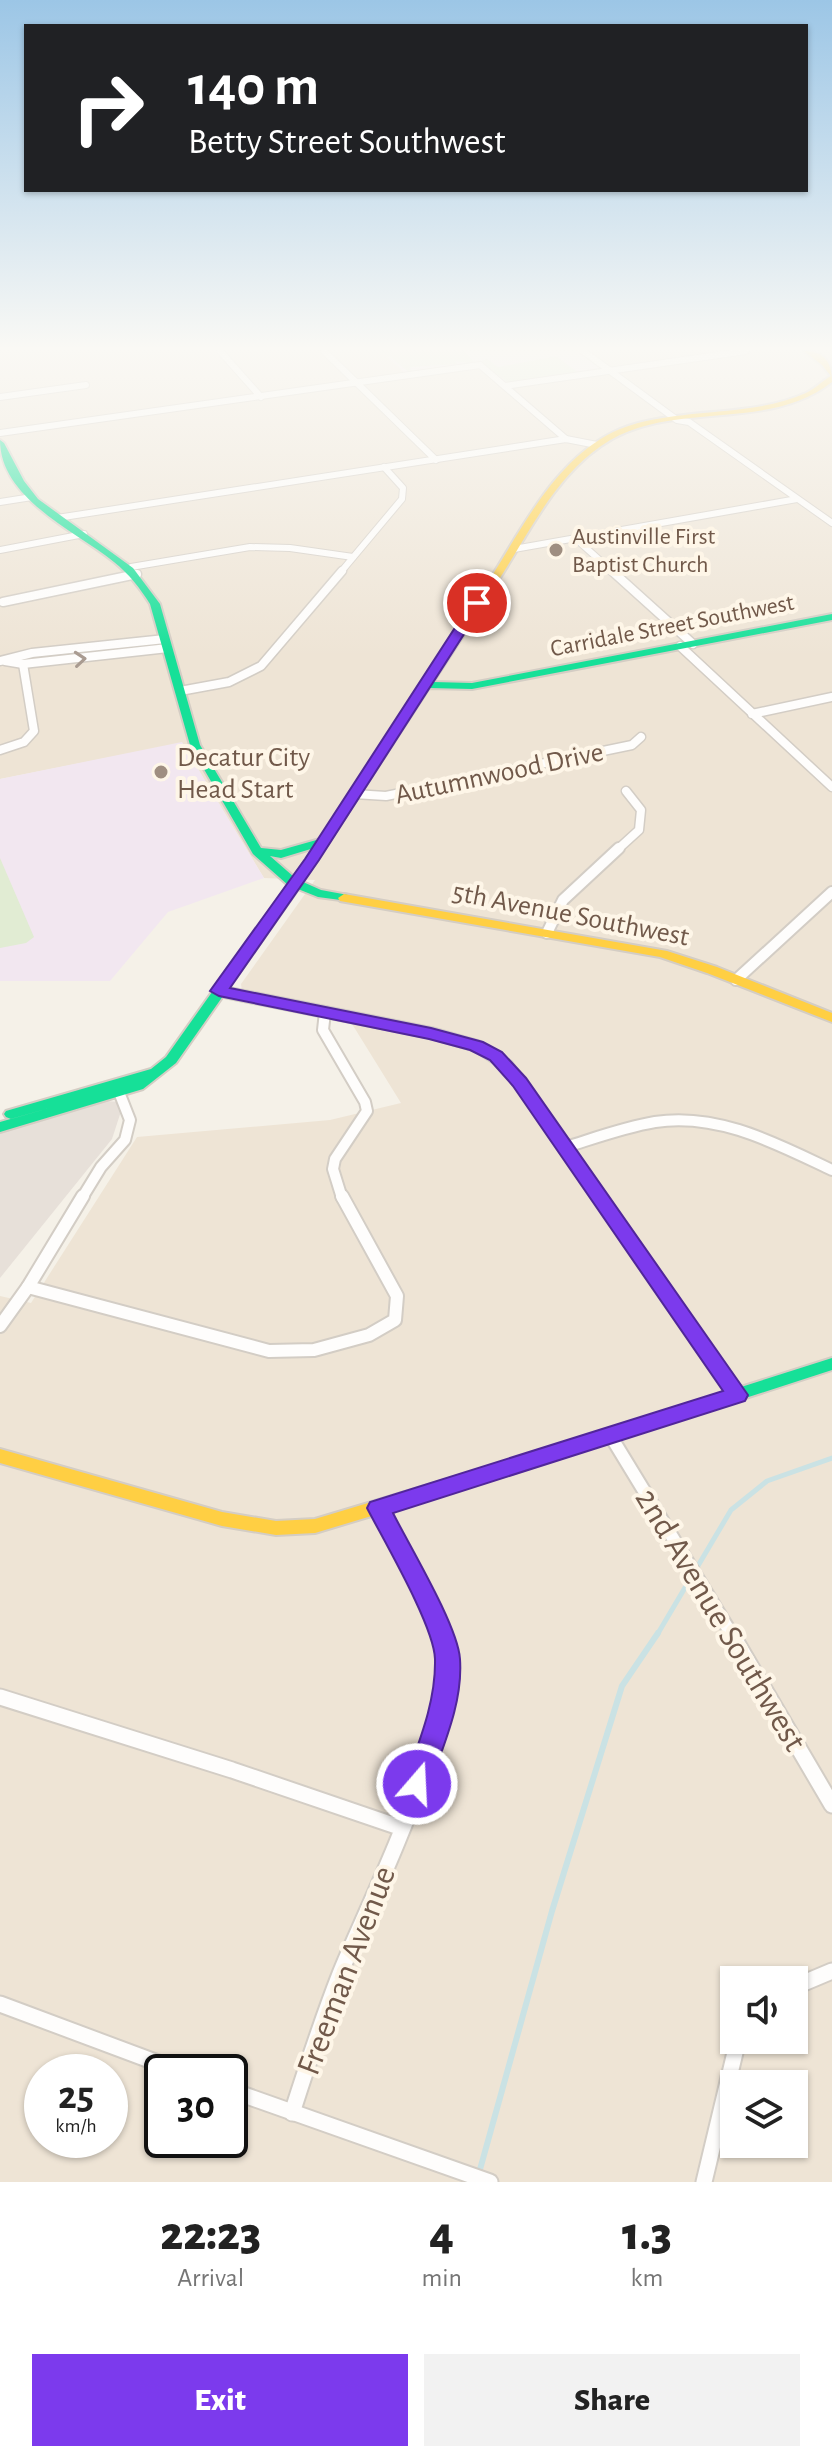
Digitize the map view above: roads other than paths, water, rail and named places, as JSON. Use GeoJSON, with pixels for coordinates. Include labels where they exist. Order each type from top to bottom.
{"type":"FeatureCollection","features":[{"type":"Feature","properties":{"kind":"street"},"geometry":{"type":"LineString","coordinates":[[2,453],[32,497],[57,518],[134,570],[155,604],[199,754],[257,851],[293,885]]}},
{"type":"Feature","properties":{"kind":"street"},"geometry":{"type":"LineString","coordinates":[[429,453],[436,460]]}},
{"type":"Feature","properties":{"kind":"street"},"geometry":{"type":"LineString","coordinates":[[57,518],[480,453]]}},
{"type":"Feature","properties":{"kind":"street"},"geometry":{"type":"LineString","coordinates":[[0,1127],[150,1081],[176,1054],[322,842],[550,496],[590,453]]}},
{"type":"Feature","properties":{"kind":"street"},"geometry":{"type":"LineString","coordinates":[[732,453],[832,523]]}},
{"type":"Feature","properties":{"kind":"street"},"geometry":{"type":"LineString","coordinates":[[180,691],[231,682],[256,672],[403,495],[401,484],[384,467]]}},
{"type":"Feature","properties":{"kind":"street"},"geometry":{"type":"LineString","coordinates":[[0,502],[32,497]]}},
{"type":"Feature","properties":{"kind":"street"},"geometry":{"type":"LineString","coordinates":[[514,549],[797,499]]}},
{"type":"Feature","properties":{"kind":"street"},"geometry":{"type":"LineString","coordinates":[[0,550],[84,534]]}},
{"type":"Feature","properties":{"kind":"street"},"geometry":{"type":"LineString","coordinates":[[575,538],[752,714],[832,787]]}},
{"type":"Feature","properties":{"kind":"street"},"geometry":{"type":"LineString","coordinates":[[3,602],[134,570],[250,547],[290,548],[353,557]]}},
{"type":"Feature","properties":{"kind":"street","name":"Carridale Street Southwest"},"geometry":{"type":"LineString","coordinates":[[414,703],[434,694],[472,686],[832,617]]}},
{"type":"Feature","properties":{"kind":"street"},"geometry":{"type":"LineString","coordinates":[[1,661],[32,653],[167,644]]}},
{"type":"Feature","properties":{"kind":"street"},"geometry":{"type":"LineString","coordinates":[[1,661],[34,663],[167,644]]}},
{"type":"Feature","properties":{"kind":"street"},"geometry":{"type":"LineString","coordinates":[[32,653],[34,663]]}},
{"type":"Feature","properties":{"kind":"street"},"geometry":{"type":"LineString","coordinates":[[0,750],[24,742],[34,731],[23,664]]}},
{"type":"Feature","properties":{"kind":"street"},"geometry":{"type":"LineString","coordinates":[[428,679],[472,686]]}},
{"type":"Feature","properties":{"kind":"street"},"geometry":{"type":"LineString","coordinates":[[752,714],[832,697]]}},
{"type":"Feature","properties":{"kind":"street","name":"Autumnwood Drive"},"geometry":{"type":"LineString","coordinates":[[354,794],[386,796],[632,745],[641,737]]}},
{"type":"Feature","properties":{"kind":"street"},"geometry":{"type":"LineString","coordinates":[[547,933],[563,900],[639,830],[641,810],[626,791]]}},
{"type":"Feature","properties":{"kind":"street"},"geometry":{"type":"LineString","coordinates":[[257,851],[283,853],[322,842]]}},
{"type":"Feature","properties":{"kind":"street","name":"5th Avenue Southwest"},"geometry":{"type":"LineString","coordinates":[[293,885],[318,893],[662,954],[832,1018]]}},
{"type":"Feature","properties":{"kind":"street"},"geometry":{"type":"LineString","coordinates":[[736,980],[832,892]]}},
{"type":"Feature","properties":{"kind":"street"},"geometry":{"type":"LineString","coordinates":[[219,991],[431,1033],[477,1046],[496,1056],[508,1066],[566,1147],[737,1395]]}},
{"type":"Feature","properties":{"kind":"street"},"geometry":{"type":"LineString","coordinates":[[28,1287],[269,1351],[314,1350],[369,1335],[395,1320],[397,1296],[343,1201],[333,1169],[335,1159],[367,1111],[365,1102],[323,1030],[325,1012]]}},
{"type":"Feature","properties":{"kind":"street"},"geometry":{"type":"LineString","coordinates":[[0,1117],[156,1072]]}},
{"type":"Feature","properties":{"kind":"street"},"geometry":{"type":"LineString","coordinates":[[0,1326],[28,1287],[101,1167],[125,1140],[130,1120],[119,1092]]}},
{"type":"Feature","properties":{"kind":"street"},"geometry":{"type":"LineString","coordinates":[[566,1147],[644,1125],[686,1120],[755,1136],[832,1170]]}},
{"type":"Feature","properties":{"kind":"street"},"geometry":{"type":"LineString","coordinates":[[0,1456],[222,1519],[276,1528],[315,1526],[832,1364]]}},
{"type":"Feature","properties":{"kind":"street","name":"2nd Avenue Southwest"},"geometry":{"type":"LineString","coordinates":[[610,1435],[679,1544],[832,1805]]}},
{"type":"Feature","properties":{"kind":"street","name":"Freeman Avenue"},"geometry":{"type":"LineString","coordinates":[[292,2113],[345,1959],[442,1711],[447,1659],[444,1642],[378,1508]]}},
{"type":"Feature","properties":{"kind":"street"},"geometry":{"type":"LineString","coordinates":[[0,1697],[232,1770],[399,1827]]}},
{"type":"Feature","properties":{"kind":"street"},"geometry":{"type":"LineString","coordinates":[[808,1981],[832,1971]]}},
{"type":"Feature","properties":{"kind":"street"},"geometry":{"type":"LineString","coordinates":[[0,2004],[144,2058]]}},
{"type":"Feature","properties":{"kind":"street"},"geometry":{"type":"LineString","coordinates":[[704,2182],[735,2054]]}},
{"type":"Feature","properties":{"kind":"street"},"geometry":{"type":"LineString","coordinates":[[248,2097],[490,2182]]}},
{"type":"Feature","properties":{"kind":"waterway"},"geometry":{"type":"LineString","coordinates":[[657,1635],[731,1510],[767,1481],[832,1458]]}},
{"type":"Feature","properties":{"kind":"waterway"},"geometry":{"type":"LineString","coordinates":[[479,2173],[552,1911],[622,1686],[658,1633]]}},
{"type":"Feature","properties":{"kind":"place","name":"Austinville First Baptist Church"},"geometry":{"type":"Point","coordinates":[556,550]}},
{"type":"Feature","properties":{"kind":"place","name":"Decatur City Head Start"},"geometry":{"type":"Point","coordinates":[161,772]}}]}
